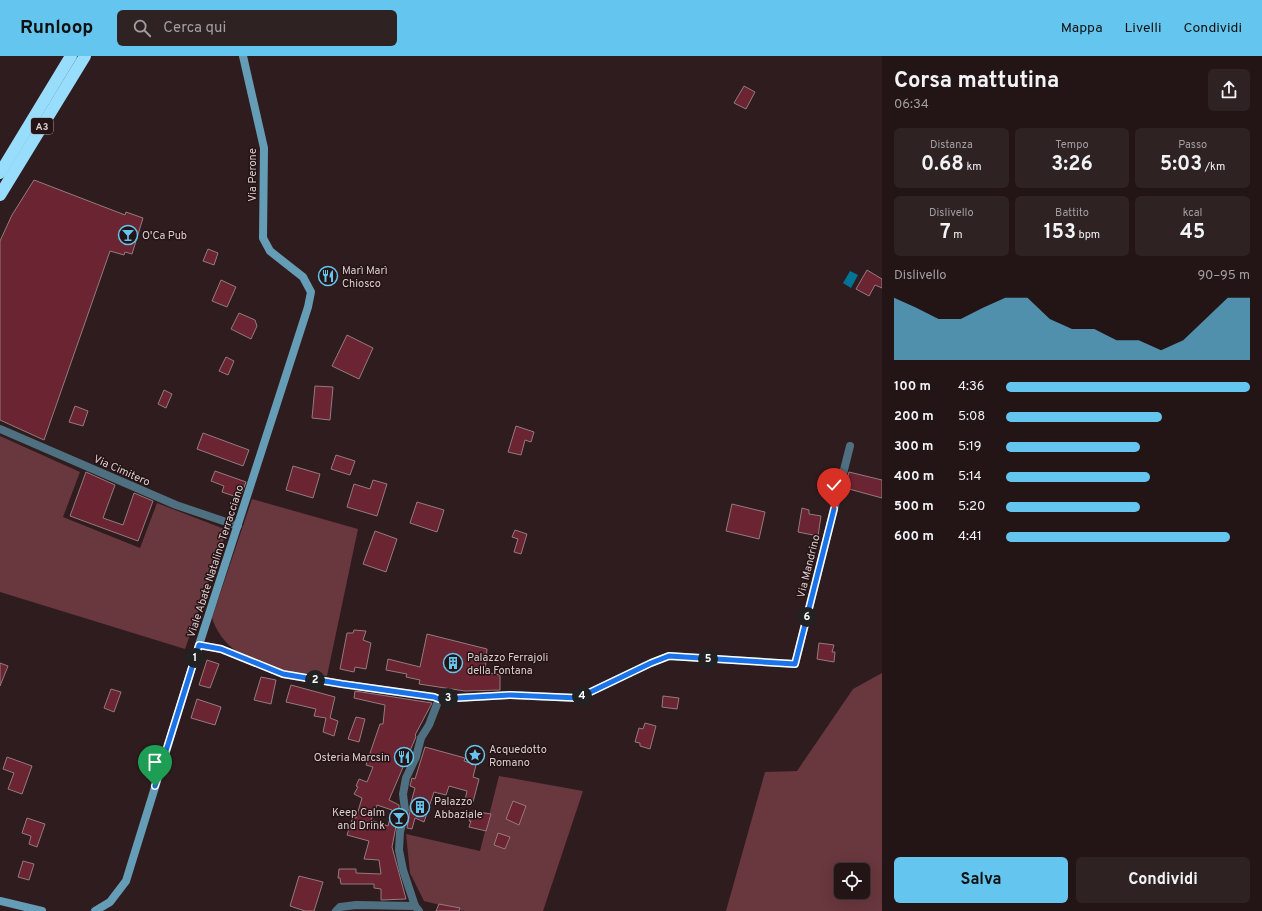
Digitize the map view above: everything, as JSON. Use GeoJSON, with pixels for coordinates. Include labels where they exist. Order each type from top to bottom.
{"type":"FeatureCollection","features":[{"type":"Feature","properties":{"kind":"highway","name":"A3"},"geometry":{"type":"LineString","coordinates":[[0,173],[71,56]]}},
{"type":"Feature","properties":{"kind":"highway","name":"A3"},"geometry":{"type":"LineString","coordinates":[[0,195],[85,56]]}},
{"type":"Feature","properties":{"kind":"street","name":"Via Perone"},"geometry":{"type":"LineString","coordinates":[[243,56],[264,148],[263,238],[270,251],[303,277]]}},
{"type":"Feature","properties":{"kind":"street","name":"Viale Abate Natalino Terracciano"},"geometry":{"type":"LineString","coordinates":[[95,911],[110,902],[126,881],[199,645],[308,307],[311,292],[303,277]]}},
{"type":"Feature","properties":{"kind":"street","name":"Via Cimitero"},"geometry":{"type":"LineString","coordinates":[[0,428],[176,505],[238,526]]}},
{"type":"Feature","properties":{"kind":"street","name":"Via Mandrino"},"geometry":{"type":"LineString","coordinates":[[439,699],[510,695],[578,698],[669,656],[795,664],[850,446]]}},
{"type":"Feature","properties":{"kind":"street"},"geometry":{"type":"LineString","coordinates":[[199,645],[221,649],[283,674],[439,699],[429,725],[421,738],[416,757],[406,778],[403,794],[405,810],[400,832],[399,850],[403,870],[417,908],[356,906],[340,907],[336,911]]}},
{"type":"Feature","properties":{"kind":"street"},"geometry":{"type":"LineString","coordinates":[[0,900],[42,911]]}},
{"type":"Feature","properties":{"kind":"shaded area"},"geometry":{"type":"Polygon","coordinates":[[[0,436],[80,472],[63,517],[140,548],[157,503],[227,530],[185,649],[0,592],[0,436]]]}},
{"type":"Feature","properties":{"kind":"shaded area"},"geometry":{"type":"Polygon","coordinates":[[[252,499],[358,529],[327,676],[284,671],[236,651],[221,636],[216,628],[212,618],[252,499]]]}},
{"type":"Feature","properties":{"kind":"shaded area"},"geometry":{"type":"Polygon","coordinates":[[[882,673],[882,911],[726,911],[765,772],[797,771],[853,689],[882,673]]]}},
{"type":"Feature","properties":{"kind":"shaded area"},"geometry":{"type":"Polygon","coordinates":[[[499,776],[583,791],[543,911],[464,911],[424,901],[410,873],[406,834],[480,851],[499,776]]]}},
{"type":"Feature","properties":{"kind":"water"},"geometry":{"type":"Polygon","coordinates":[[[850,271],[858,275],[851,288],[843,283],[850,271]]]}},
{"type":"Feature","properties":{"kind":"building"},"geometry":{"type":"Polygon","coordinates":[[[744,86],[755,92],[746,109],[734,103],[744,86]]]}},
{"type":"Feature","properties":{"kind":"building"},"geometry":{"type":"Polygon","coordinates":[[[34,180],[125,215],[126,212],[143,218],[132,254],[125,252],[124,255],[110,251],[44,440],[0,420],[0,241],[12,215],[34,180]]]}},
{"type":"Feature","properties":{"kind":"building"},"geometry":{"type":"Polygon","coordinates":[[[208,249],[218,253],[214,265],[203,261],[208,249]]]}},
{"type":"Feature","properties":{"kind":"building"},"geometry":{"type":"Polygon","coordinates":[[[867,270],[882,279],[882,288],[875,285],[869,296],[856,289],[867,270]]]}},
{"type":"Feature","properties":{"kind":"building"},"geometry":{"type":"Polygon","coordinates":[[[221,280],[236,287],[227,307],[212,301],[221,280]]]}},
{"type":"Feature","properties":{"kind":"building"},"geometry":{"type":"Polygon","coordinates":[[[239,313],[255,320],[257,326],[251,339],[231,329],[239,313]]]}},
{"type":"Feature","properties":{"kind":"building"},"geometry":{"type":"Polygon","coordinates":[[[347,335],[373,348],[359,379],[332,366],[347,335]]]}},
{"type":"Feature","properties":{"kind":"building"},"geometry":{"type":"Polygon","coordinates":[[[226,357],[234,361],[228,375],[219,371],[226,357]]]}},
{"type":"Feature","properties":{"kind":"building"},"geometry":{"type":"Polygon","coordinates":[[[315,386],[333,387],[330,420],[312,418],[315,386]]]}},
{"type":"Feature","properties":{"kind":"building"},"geometry":{"type":"Polygon","coordinates":[[[164,390],[172,394],[166,408],[158,404],[164,390]]]}},
{"type":"Feature","properties":{"kind":"building"},"geometry":{"type":"Polygon","coordinates":[[[75,406],[88,411],[83,426],[69,422],[75,406]]]}},
{"type":"Feature","properties":{"kind":"building"},"geometry":{"type":"Polygon","coordinates":[[[516,426],[534,432],[531,442],[525,440],[521,455],[508,452],[516,426]]]}},
{"type":"Feature","properties":{"kind":"building"},"geometry":{"type":"Polygon","coordinates":[[[203,433],[249,450],[243,466],[197,449],[203,433]]]}},
{"type":"Feature","properties":{"kind":"building"},"geometry":{"type":"Polygon","coordinates":[[[336,455],[355,461],[350,475],[331,469],[336,455]]]}},
{"type":"Feature","properties":{"kind":"building"},"geometry":{"type":"Polygon","coordinates":[[[293,466],[320,474],[313,498],[286,490],[293,466]]]}},
{"type":"Feature","properties":{"kind":"building"},"geometry":{"type":"Polygon","coordinates":[[[215,471],[246,482],[240,498],[222,492],[224,486],[211,481],[215,471]]]}},
{"type":"Feature","properties":{"kind":"building"},"geometry":{"type":"Polygon","coordinates":[[[86,472],[115,485],[103,518],[123,525],[134,493],[153,501],[138,541],[70,516],[86,472]]]}},
{"type":"Feature","properties":{"kind":"building"},"geometry":{"type":"Polygon","coordinates":[[[849,472],[882,480],[882,498],[845,487],[849,472]]]}},
{"type":"Feature","properties":{"kind":"building"},"geometry":{"type":"Polygon","coordinates":[[[373,480],[387,484],[377,516],[347,507],[354,484],[370,489],[373,480]]]}},
{"type":"Feature","properties":{"kind":"building"},"geometry":{"type":"Polygon","coordinates":[[[417,502],[444,510],[437,532],[410,523],[417,502]]]}},
{"type":"Feature","properties":{"kind":"building"},"geometry":{"type":"Polygon","coordinates":[[[732,504],[765,512],[759,539],[726,531],[732,504]]]}},
{"type":"Feature","properties":{"kind":"building"},"geometry":{"type":"Polygon","coordinates":[[[802,508],[809,510],[809,514],[821,516],[818,536],[798,532],[802,508]]]}},
{"type":"Feature","properties":{"kind":"building"},"geometry":{"type":"Polygon","coordinates":[[[515,530],[527,534],[521,554],[514,552],[518,539],[512,537],[515,530]]]}},
{"type":"Feature","properties":{"kind":"building"},"geometry":{"type":"Polygon","coordinates":[[[375,531],[397,539],[386,572],[363,564],[375,531]]]}},
{"type":"Feature","properties":{"kind":"building"},"geometry":{"type":"Polygon","coordinates":[[[354,630],[366,631],[363,640],[371,643],[366,669],[355,667],[354,672],[340,669],[347,633],[353,633],[354,630]]]}},
{"type":"Feature","properties":{"kind":"building","name":"Palazzo Ferrajoli della Fontana"},"geometry":{"type":"Polygon","coordinates":[[[427,634],[487,649],[485,672],[500,675],[500,690],[465,691],[419,684],[420,680],[406,677],[407,674],[386,670],[388,659],[420,667],[427,634]]]}},
{"type":"Feature","properties":{"kind":"building"},"geometry":{"type":"Polygon","coordinates":[[[819,643],[834,645],[832,652],[835,652],[834,662],[817,659],[819,643]]]}},
{"type":"Feature","properties":{"kind":"building"},"geometry":{"type":"Polygon","coordinates":[[[207,660],[219,664],[210,688],[199,685],[207,660]]]}},
{"type":"Feature","properties":{"kind":"building"},"geometry":{"type":"Polygon","coordinates":[[[0,663],[8,666],[0,686],[0,663]]]}},
{"type":"Feature","properties":{"kind":"building"},"geometry":{"type":"Polygon","coordinates":[[[261,677],[276,680],[271,704],[254,700],[261,677]]]}},
{"type":"Feature","properties":{"kind":"building"},"geometry":{"type":"Polygon","coordinates":[[[291,685],[335,697],[330,718],[338,721],[334,736],[323,732],[326,718],[314,716],[316,709],[286,702],[291,685]]]}},
{"type":"Feature","properties":{"kind":"building"},"geometry":{"type":"Polygon","coordinates":[[[111,689],[121,692],[114,712],[104,708],[111,689]]]}},
{"type":"Feature","properties":{"kind":"building"},"geometry":{"type":"Polygon","coordinates":[[[355,691],[432,703],[415,735],[415,739],[389,800],[399,805],[392,847],[406,899],[381,900],[381,889],[374,888],[374,884],[341,884],[340,878],[338,878],[339,869],[356,869],[356,873],[381,874],[379,860],[364,859],[369,841],[347,835],[353,817],[356,818],[362,798],[354,794],[358,787],[356,786],[359,779],[367,782],[373,767],[366,765],[380,724],[383,724],[385,705],[354,698],[355,691]],[[377,805],[371,820],[388,826],[392,810],[377,805]]]}},
{"type":"Feature","properties":{"kind":"building"},"geometry":{"type":"Polygon","coordinates":[[[663,696],[679,698],[677,709],[662,707],[663,696]]]}},
{"type":"Feature","properties":{"kind":"building"},"geometry":{"type":"Polygon","coordinates":[[[197,699],[221,707],[215,725],[191,718],[197,699]]]}},
{"type":"Feature","properties":{"kind":"building"},"geometry":{"type":"Polygon","coordinates":[[[356,717],[365,719],[359,742],[348,739],[356,717]]]}},
{"type":"Feature","properties":{"kind":"building"},"geometry":{"type":"Polygon","coordinates":[[[645,723],[656,726],[650,749],[640,746],[640,743],[635,742],[639,728],[643,729],[645,723]]]}},
{"type":"Feature","properties":{"kind":"building"},"geometry":{"type":"Polygon","coordinates":[[[425,747],[465,758],[464,761],[476,765],[473,777],[479,779],[473,802],[465,800],[467,791],[449,786],[446,795],[434,792],[424,822],[415,818],[412,829],[407,828],[410,806],[415,788],[410,786],[412,778],[415,779],[425,747]]]}},
{"type":"Feature","properties":{"kind":"building"},"geometry":{"type":"Polygon","coordinates":[[[7,757],[32,766],[22,794],[8,789],[14,773],[3,769],[7,757]]]}},
{"type":"Feature","properties":{"kind":"building"},"geometry":{"type":"Polygon","coordinates":[[[513,801],[526,806],[519,825],[506,819],[513,801]]]}},
{"type":"Feature","properties":{"kind":"building"},"geometry":{"type":"Polygon","coordinates":[[[472,811],[491,814],[486,831],[469,827],[472,811]]]}},
{"type":"Feature","properties":{"kind":"building"},"geometry":{"type":"Polygon","coordinates":[[[27,818],[45,824],[37,847],[29,844],[31,836],[22,833],[27,818]]]}},
{"type":"Feature","properties":{"kind":"building"},"geometry":{"type":"Polygon","coordinates":[[[498,833],[510,837],[505,849],[494,845],[498,833]]]}},
{"type":"Feature","properties":{"kind":"building"},"geometry":{"type":"Polygon","coordinates":[[[23,861],[34,864],[29,880],[18,877],[23,861]]]}},
{"type":"Feature","properties":{"kind":"building"},"geometry":{"type":"Polygon","coordinates":[[[299,876],[323,882],[314,911],[305,911],[290,906],[299,876]]]}},
{"type":"Feature","properties":{"kind":"building"},"geometry":{"type":"Polygon","coordinates":[[[439,904],[460,908],[459,911],[436,911],[439,904]]]}},
{"type":"Feature","properties":{"kind":"place","name":"O'Ca Pub"},"geometry":{"type":"Point","coordinates":[128,235]}},
{"type":"Feature","properties":{"kind":"place","name":"Marì Marì Chiosco"},"geometry":{"type":"Point","coordinates":[328,276]}},
{"type":"Feature","properties":{"kind":"place","name":"Palazzo Ferrajoli della Fontana"},"geometry":{"type":"Point","coordinates":[453,663]}},
{"type":"Feature","properties":{"kind":"place","name":"Acquedotto Romano"},"geometry":{"type":"Point","coordinates":[475,755]}},
{"type":"Feature","properties":{"kind":"place","name":"Osteria Marcsin"},"geometry":{"type":"Point","coordinates":[404,757]}},
{"type":"Feature","properties":{"kind":"place","name":"Palazzo Abbaziale"},"geometry":{"type":"Point","coordinates":[420,807]}},
{"type":"Feature","properties":{"kind":"place","name":"Keep Calm and Drink"},"geometry":{"type":"Point","coordinates":[399,818]}},
{"type":"Feature","properties":{"kind":"route"},"geometry":{"type":"LineString","coordinates":[[155,786],[199,645],[221,649],[283,674],[439,699],[510,695],[578,698],[669,656],[795,664],[834,509]]}}]}
